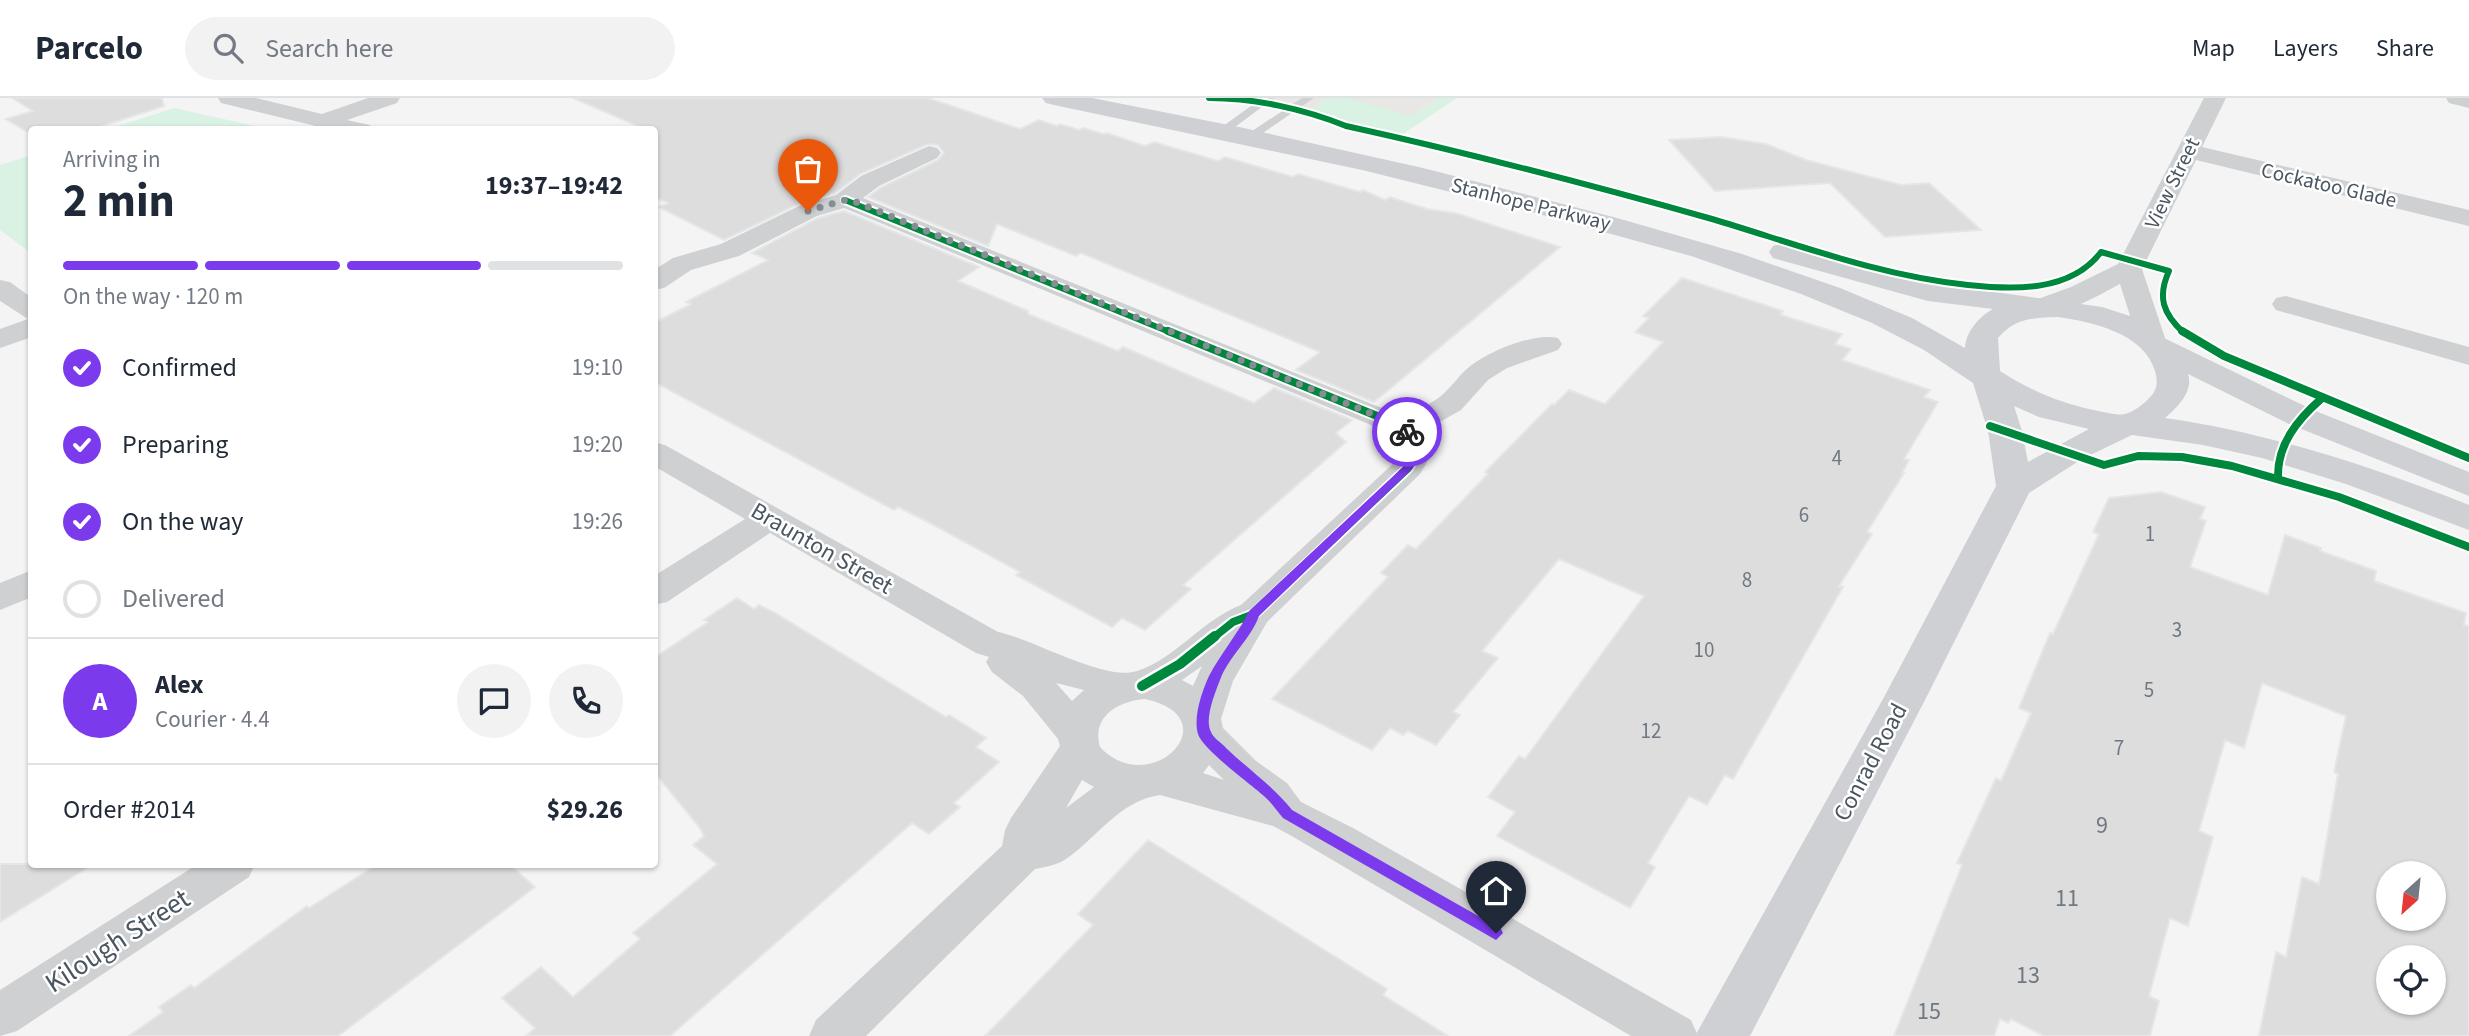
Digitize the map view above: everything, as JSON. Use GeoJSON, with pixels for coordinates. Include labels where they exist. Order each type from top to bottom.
{"type":"FeatureCollection","features":[{"type":"Feature","properties":{"kind":"main road","name":"Stanhope Parkway"},"geometry":{"type":"LineString","coordinates":[[1054,98],[1239,127],[1625,228],[1789,279],[1900,325],[1936,344],[2014,396],[2054,412],[2129,424]]}},
{"type":"Feature","properties":{"kind":"main road","name":"Stanhope Parkway"},"geometry":{"type":"LineString","coordinates":[[1163,98],[1239,127]]}},
{"type":"Feature","properties":{"kind":"main road","name":"Stanhope Parkway"},"geometry":{"type":"LineString","coordinates":[[1239,127],[1270,109],[1558,186],[1884,282],[1973,299],[2043,306],[2103,318],[2154,343]]}},
{"type":"Feature","properties":{"kind":"main road"},"geometry":{"type":"LineString","coordinates":[[2043,306],[2000,318],[1982,337],[1981,348],[1987,378],[2005,431],[2014,486],[2070,452],[2160,407],[2169,397],[2174,385],[2174,375],[2165,356],[2154,343]]}},
{"type":"Feature","properties":{"kind":"main road"},"geometry":{"type":"LineString","coordinates":[[2154,343],[2301,417],[2469,485]]}},
{"type":"Feature","properties":{"kind":"main road"},"geometry":{"type":"LineString","coordinates":[[2129,424],[2212,436],[2281,452],[2356,475],[2469,517]]}},
{"type":"Feature","properties":{"kind":"main road","name":"Conrad Road"},"geometry":{"type":"LineString","coordinates":[[1722,1036],[1904,701],[2014,486]]}},
{"type":"Feature","properties":{"kind":"street"},"geometry":{"type":"LineString","coordinates":[[229,98],[347,126]]}},
{"type":"Feature","properties":{"kind":"street"},"geometry":{"type":"LineString","coordinates":[[325,120],[389,98]]}},
{"type":"Feature","properties":{"kind":"street","name":"View Street"},"geometry":{"type":"LineString","coordinates":[[2129,268],[2215,98]]}},
{"type":"Feature","properties":{"kind":"street"},"geometry":{"type":"LineString","coordinates":[[2456,98],[2469,101]]}},
{"type":"Feature","properties":{"kind":"street","name":"Cockatoo Glade"},"geometry":{"type":"LineString","coordinates":[[2190,146],[2469,207]]}},
{"type":"Feature","properties":{"kind":"street","name":"Cockatoo Glade"},"geometry":{"type":"LineString","coordinates":[[2190,146],[2469,218]]}},
{"type":"Feature","properties":{"kind":"street"},"geometry":{"type":"LineString","coordinates":[[658,279],[682,264],[730,250],[808,211],[845,200],[870,181],[929,153]]}},
{"type":"Feature","properties":{"kind":"street"},"geometry":{"type":"LineString","coordinates":[[845,200],[1362,409],[1404,429],[1414,442],[1415,451],[1408,468],[1254,614],[1233,622],[1180,664],[1133,687],[1107,694],[1092,704],[1082,717],[1078,742],[1051,796],[1026,830],[1022,854]]}},
{"type":"Feature","properties":{"kind":"street"},"geometry":{"type":"LineString","coordinates":[[658,251],[682,264]]}},
{"type":"Feature","properties":{"kind":"street"},"geometry":{"type":"LineString","coordinates":[[2043,306],[2081,293],[2129,268],[2154,343]]}},
{"type":"Feature","properties":{"kind":"street"},"geometry":{"type":"LineString","coordinates":[[0,288],[28,309]]}},
{"type":"Feature","properties":{"kind":"street"},"geometry":{"type":"LineString","coordinates":[[2286,304],[2469,356]]}},
{"type":"Feature","properties":{"kind":"street"},"geometry":{"type":"LineString","coordinates":[[0,339],[28,328]]}},
{"type":"Feature","properties":{"kind":"street"},"geometry":{"type":"LineString","coordinates":[[1404,429],[1450,404],[1478,374],[1497,362],[1548,344]]}},
{"type":"Feature","properties":{"kind":"street","name":"Braunton Street"},"geometry":{"type":"LineString","coordinates":[[658,454],[989,644],[1011,648],[1042,665],[1133,687]]}},
{"type":"Feature","properties":{"kind":"street"},"geometry":{"type":"LineString","coordinates":[[658,590],[770,518]]}},
{"type":"Feature","properties":{"kind":"street"},"geometry":{"type":"LineString","coordinates":[[0,598],[28,584]]}},
{"type":"Feature","properties":{"kind":"street"},"geometry":{"type":"LineString","coordinates":[[833,1036],[1022,854],[1050,848],[1090,811],[1147,780],[1177,772],[1191,761],[1201,748],[1214,679],[1227,655],[1247,630],[1254,614]]}},
{"type":"Feature","properties":{"kind":"street","name":"Braunton Street"},"geometry":{"type":"LineString","coordinates":[[989,644],[998,658],[1037,686],[1050,699],[1078,742]]}},
{"type":"Feature","properties":{"kind":"street"},"geometry":{"type":"LineString","coordinates":[[1133,687],[1162,688],[1180,694],[1194,705],[1203,727],[1242,772],[1272,795],[1287,814]]}},
{"type":"Feature","properties":{"kind":"street"},"geometry":{"type":"LineString","coordinates":[[1078,742],[1088,762],[1100,772],[1116,779],[1147,780],[1287,814],[1674,1036]]}},
{"type":"Feature","properties":{"kind":"street","name":"Kilough Street"},"geometry":{"type":"LineString","coordinates":[[0,1016],[228,868]]}},
{"type":"Feature","properties":{"kind":"lane"},"geometry":{"type":"LineString","coordinates":[[1270,109],[1309,98]]}},
{"type":"Feature","properties":{"kind":"shaded area"},"geometry":{"type":"Polygon","coordinates":[[[1243,98],[1439,98],[1413,115],[1341,123],[1327,114],[1318,115],[1243,98]]]}},
{"type":"Feature","properties":{"kind":"green space"},"geometry":{"type":"Polygon","coordinates":[[[1326,98],[1348,98],[1413,115],[1439,98],[1457,98],[1400,136],[1341,123],[1327,114],[1318,115],[1315,109],[1317,104],[1326,98]]]}},
{"type":"Feature","properties":{"kind":"green space"},"geometry":{"type":"Polygon","coordinates":[[[174,108],[255,126],[118,126],[174,108]]]}},
{"type":"Feature","properties":{"kind":"green space"},"geometry":{"type":"Polygon","coordinates":[[[28,156],[28,251],[0,230],[0,165],[28,156]]]}},
{"type":"Feature","properties":{"kind":"building"},"geometry":{"type":"Polygon","coordinates":[[[12,98],[162,98],[164,106],[102,126],[28,126],[28,133],[6,119],[33,111],[12,98]]]}},
{"type":"Feature","properties":{"kind":"building"},"geometry":{"type":"Polygon","coordinates":[[[573,98],[928,98],[1020,129],[1039,120],[1057,126],[1060,124],[1079,130],[1084,128],[1107,133],[1145,146],[1154,142],[1218,161],[1225,157],[1293,177],[1298,174],[1360,192],[1363,190],[1385,200],[1390,197],[1427,209],[1455,213],[1560,247],[1374,402],[1296,370],[1320,352],[1081,253],[1076,256],[997,224],[988,246],[868,197],[880,188],[938,160],[944,153],[938,145],[928,144],[860,174],[835,193],[798,204],[724,240],[659,207],[668,203],[658,199],[658,126],[638,126],[573,98]]]}},
{"type":"Feature","properties":{"kind":"building"},"geometry":{"type":"Polygon","coordinates":[[[1721,137],[1766,144],[1806,160],[1901,185],[1929,183],[1981,230],[1885,237],[1830,183],[1715,191],[1669,140],[1721,137]]]}},
{"type":"Feature","properties":{"kind":"building"},"geometry":{"type":"Polygon","coordinates":[[[844,211],[979,267],[958,281],[1028,311],[1028,314],[1118,351],[1123,347],[1254,403],[1274,388],[1352,420],[1336,433],[1346,442],[1183,585],[1191,589],[1145,630],[1122,618],[1112,627],[1016,575],[1020,572],[928,522],[898,507],[894,510],[658,384],[658,321],[691,304],[686,302],[768,260],[752,253],[818,218],[844,211]]]}},
{"type":"Feature","properties":{"kind":"building"},"geometry":{"type":"Polygon","coordinates":[[[1682,278],[1783,311],[1780,314],[1784,316],[1842,334],[1835,344],[1851,349],[1842,360],[1930,390],[1924,397],[1938,402],[1904,459],[1909,460],[1904,473],[1867,532],[1872,534],[1839,586],[1843,587],[1733,779],[1725,775],[1707,805],[1689,796],[1648,863],[1655,867],[1630,908],[1497,836],[1515,812],[1488,797],[1519,756],[1525,759],[1644,596],[1559,559],[1482,651],[1498,658],[1453,712],[1460,715],[1436,745],[1408,731],[1403,735],[1390,728],[1372,750],[1272,699],[1388,577],[1381,573],[1408,545],[1416,549],[1488,474],[1485,472],[1552,404],[1569,390],[1605,404],[1663,342],[1635,332],[1649,318],[1643,316],[1682,278]]]}},
{"type":"Feature","properties":{"kind":"building"},"geometry":{"type":"Polygon","coordinates":[[[2161,492],[2205,507],[2200,519],[2206,521],[2190,567],[2268,595],[2285,535],[2376,571],[2374,581],[2466,613],[2464,625],[2469,626],[2469,1036],[2259,1036],[2276,952],[2286,957],[2302,877],[2319,884],[2338,774],[2334,772],[2346,716],[2262,683],[2244,748],[2225,740],[2199,831],[2213,837],[2188,926],[2170,918],[2149,996],[2159,1001],[2150,1036],[2044,1036],[2011,1019],[2008,1023],[2000,1019],[1994,1036],[1894,1036],[1962,865],[1957,863],[1996,778],[2001,781],[2031,713],[2019,708],[2050,633],[2053,634],[2099,534],[2093,532],[2109,498],[2161,492]]]}},
{"type":"Feature","properties":{"kind":"building"},"geometry":{"type":"Polygon","coordinates":[[[737,598],[754,609],[759,605],[946,717],[949,715],[986,738],[976,747],[999,762],[954,803],[960,807],[929,834],[912,823],[670,1036],[526,1036],[535,1028],[502,998],[541,967],[573,997],[640,939],[633,933],[717,864],[693,845],[704,836],[700,828],[658,777],[658,655],[708,622],[704,620],[737,598]]]}},
{"type":"Feature","properties":{"kind":"building"},"geometry":{"type":"Polygon","coordinates":[[[1148,840],[1387,989],[1383,995],[1448,1036],[985,1036],[1093,925],[1078,914],[1148,840]]]}},
{"type":"Feature","properties":{"kind":"building"},"geometry":{"type":"Polygon","coordinates":[[[0,864],[28,864],[28,868],[87,868],[0,922],[0,864]]]}},
{"type":"Feature","properties":{"kind":"building"},"geometry":{"type":"Polygon","coordinates":[[[372,868],[514,868],[535,887],[338,1036],[129,1036],[163,1012],[159,1007],[191,985],[194,988],[307,906],[309,908],[372,868]]]}},
{"type":"Feature","properties":{"kind":"cycle path"},"geometry":{"type":"LineString","coordinates":[[1209,98],[1234,98],[1324,117],[1346,126],[1486,158],[1625,195],[1860,264],[1933,280],[2007,287],[2046,284],[2083,271],[2101,252],[2169,271],[2161,294],[2162,304],[2168,316],[2187,336],[2224,356],[2339,406],[2469,458]]}},
{"type":"Feature","properties":{"kind":"cycle path"},"geometry":{"type":"LineString","coordinates":[[845,200],[1387,420],[1404,429],[1414,442],[1413,460],[1408,468],[1254,614],[1233,622],[1180,664],[1142,686]]}},
{"type":"Feature","properties":{"kind":"cycle path"},"geometry":{"type":"LineString","coordinates":[[2278,478],[2280,456],[2289,434],[2321,399]]}},
{"type":"Feature","properties":{"kind":"cycle path"},"geometry":{"type":"LineString","coordinates":[[1990,426],[2104,465],[2138,456],[2182,457],[2232,466],[2339,497],[2469,547]]}},
{"type":"Feature","properties":{"kind":"way so far"},"geometry":{"type":"LineString","coordinates":[[808,211],[845,200],[856,202],[1387,420],[1407,432]]}},
{"type":"Feature","properties":{"kind":"route"},"geometry":{"type":"LineString","coordinates":[[1407,432],[1414,442],[1415,451],[1408,468],[1254,614],[1247,630],[1227,655],[1214,679],[1202,719],[1205,734],[1242,772],[1272,795],[1287,814],[1496,933]]}}]}
